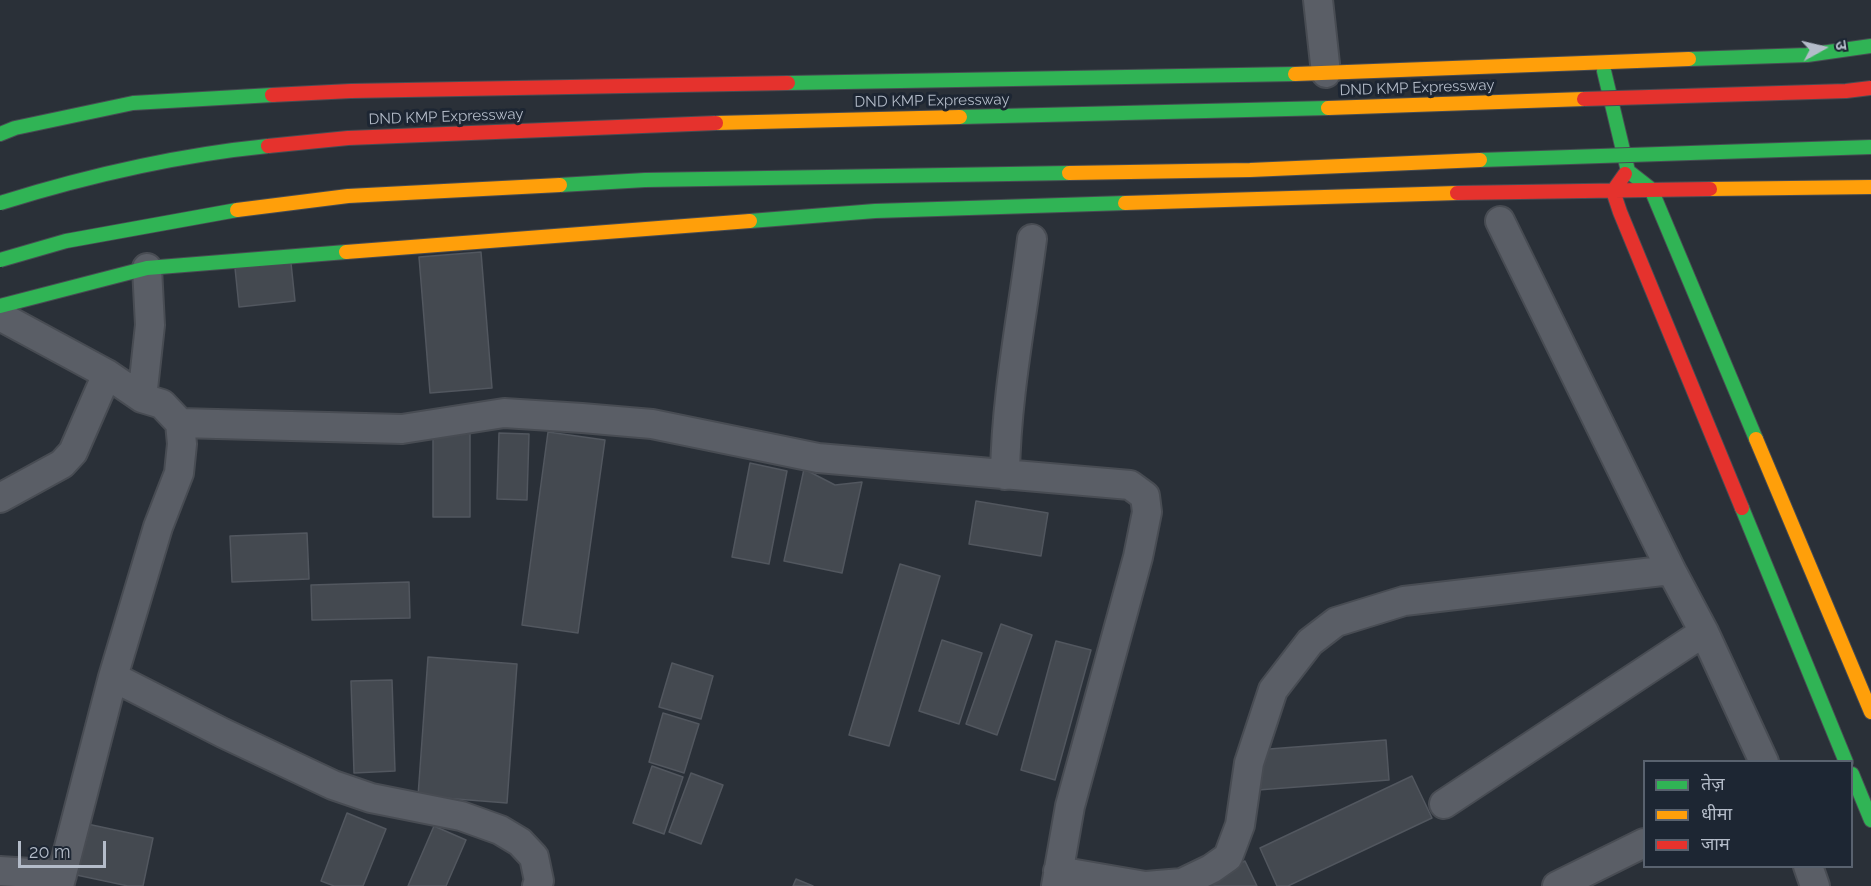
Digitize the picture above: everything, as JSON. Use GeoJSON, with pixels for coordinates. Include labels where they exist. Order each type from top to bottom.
{"type":"FeatureCollection","features":[{"type":"Feature","properties":{"kind":"main road"},"geometry":{"type":"LineString","coordinates":[[0,134],[15,128],[133,103],[351,91],[1326,73],[1807,55],[1871,46]]}},
{"type":"Feature","properties":{"kind":"main road"},"geometry":{"type":"LineString","coordinates":[[1602,64],[1628,171],[1652,189],[1871,712]]}},
{"type":"Feature","properties":{"kind":"main road","name":"DND KMP Expressway"},"geometry":{"type":"LineString","coordinates":[[0,203],[52,187],[216,152],[348,138],[648,125],[1538,102],[1846,91],[1871,88]]}},
{"type":"Feature","properties":{"kind":"main road"},"geometry":{"type":"LineString","coordinates":[[0,260],[78,239],[249,208],[348,196],[645,180],[1250,170],[1551,157],[1871,147]]}},
{"type":"Feature","properties":{"kind":"main road"},"geometry":{"type":"LineString","coordinates":[[1613,190],[1628,171]]}},
{"type":"Feature","properties":{"kind":"main road"},"geometry":{"type":"LineString","coordinates":[[0,306],[147,268],[875,211],[1516,191],[1871,187]]}},
{"type":"Feature","properties":{"kind":"main road"},"geometry":{"type":"LineString","coordinates":[[1613,190],[1754,541],[1845,760]]}},
{"type":"Feature","properties":{"kind":"main road"},"geometry":{"type":"LineString","coordinates":[[1853,779],[1871,820]]}},
{"type":"Feature","properties":{"kind":"street"},"geometry":{"type":"LineString","coordinates":[[1318,0],[1326,73]]}},
{"type":"Feature","properties":{"kind":"street"},"geometry":{"type":"LineString","coordinates":[[1500,221],[1671,570],[1704,632],[1763,760]]}},
{"type":"Feature","properties":{"kind":"street"},"geometry":{"type":"LineString","coordinates":[[1005,475],[1005,439],[1010,394],[1032,239]]}},
{"type":"Feature","properties":{"kind":"street"},"geometry":{"type":"LineString","coordinates":[[142,398],[150,325],[147,268]]}},
{"type":"Feature","properties":{"kind":"street"},"geometry":{"type":"LineString","coordinates":[[0,316],[107,374],[142,398],[162,404],[180,423],[182,444],[179,473],[158,527],[113,677],[61,881],[0,871]]}},
{"type":"Feature","properties":{"kind":"street"},"geometry":{"type":"LineString","coordinates":[[0,498],[62,464],[73,452],[107,374]]}},
{"type":"Feature","properties":{"kind":"street"},"geometry":{"type":"LineString","coordinates":[[180,423],[402,429],[504,413],[582,418],[652,424],[818,458],[1130,485],[1145,496],[1146,501],[1138,557],[1070,806],[1057,879],[1145,886],[1182,883],[1211,869],[1228,857],[1240,825],[1249,764],[1273,690],[1310,642],[1336,622],[1404,602],[1671,570]]}},
{"type":"Feature","properties":{"kind":"street"},"geometry":{"type":"LineString","coordinates":[[1444,804],[1704,632]]}},
{"type":"Feature","properties":{"kind":"street"},"geometry":{"type":"LineString","coordinates":[[113,677],[223,733],[333,784],[371,798],[461,816],[500,830],[520,842],[534,857],[539,881],[537,886]]}},
{"type":"Feature","properties":{"kind":"street"},"geometry":{"type":"LineString","coordinates":[[1557,886],[1643,843]]}},
{"type":"Feature","properties":{"kind":"street"},"geometry":{"type":"LineString","coordinates":[[1808,868],[1815,886]]}},
{"type":"Feature","properties":{"kind":"building"},"geometry":{"type":"Polygon","coordinates":[[[481,252],[492,388],[430,393],[419,257],[481,252]]]}},
{"type":"Feature","properties":{"kind":"building"},"geometry":{"type":"Polygon","coordinates":[[[291,263],[295,301],[239,307],[235,268],[291,263]]]}},
{"type":"Feature","properties":{"kind":"building"},"geometry":{"type":"Polygon","coordinates":[[[548,432],[605,440],[578,633],[522,625],[548,432]]]}},
{"type":"Feature","properties":{"kind":"building"},"geometry":{"type":"Polygon","coordinates":[[[433,433],[470,433],[470,517],[433,517],[433,433]]]}},
{"type":"Feature","properties":{"kind":"building"},"geometry":{"type":"Polygon","coordinates":[[[499,433],[529,434],[527,500],[497,499],[499,433]]]}},
{"type":"Feature","properties":{"kind":"building"},"geometry":{"type":"Polygon","coordinates":[[[750,463],[787,471],[769,564],[732,557],[750,463]]]}},
{"type":"Feature","properties":{"kind":"building"},"geometry":{"type":"Polygon","coordinates":[[[804,469],[835,485],[862,482],[842,573],[784,561],[804,469]]]}},
{"type":"Feature","properties":{"kind":"building"},"geometry":{"type":"Polygon","coordinates":[[[976,501],[1048,513],[1041,556],[969,544],[976,501]]]}},
{"type":"Feature","properties":{"kind":"building"},"geometry":{"type":"Polygon","coordinates":[[[307,533],[309,579],[232,582],[230,536],[307,533]]]}},
{"type":"Feature","properties":{"kind":"building"},"geometry":{"type":"Polygon","coordinates":[[[900,564],[940,576],[889,746],[849,735],[900,564]]]}},
{"type":"Feature","properties":{"kind":"building"},"geometry":{"type":"Polygon","coordinates":[[[409,582],[410,618],[312,620],[311,585],[409,582]]]}},
{"type":"Feature","properties":{"kind":"building"},"geometry":{"type":"Polygon","coordinates":[[[1001,624],[1032,635],[997,735],[966,724],[1001,624]]]}},
{"type":"Feature","properties":{"kind":"building"},"geometry":{"type":"Polygon","coordinates":[[[942,640],[982,653],[959,724],[919,711],[942,640]]]}},
{"type":"Feature","properties":{"kind":"building"},"geometry":{"type":"Polygon","coordinates":[[[1056,641],[1091,650],[1055,780],[1021,770],[1056,641]]]}},
{"type":"Feature","properties":{"kind":"building"},"geometry":{"type":"Polygon","coordinates":[[[428,657],[517,664],[507,803],[418,796],[428,657]]]}},
{"type":"Feature","properties":{"kind":"building"},"geometry":{"type":"Polygon","coordinates":[[[672,663],[713,676],[701,719],[659,707],[672,663]]]}},
{"type":"Feature","properties":{"kind":"building"},"geometry":{"type":"Polygon","coordinates":[[[392,680],[395,771],[354,773],[351,681],[392,680]]]}},
{"type":"Feature","properties":{"kind":"building"},"geometry":{"type":"Polygon","coordinates":[[[663,713],[699,724],[684,773],[649,762],[663,713]]]}},
{"type":"Feature","properties":{"kind":"building"},"geometry":{"type":"Polygon","coordinates":[[[1386,740],[1389,780],[1258,790],[1256,750],[1386,740]]]}},
{"type":"Feature","properties":{"kind":"building"},"geometry":{"type":"Polygon","coordinates":[[[652,766],[683,777],[664,834],[633,823],[652,766]]]}},
{"type":"Feature","properties":{"kind":"building"},"geometry":{"type":"Polygon","coordinates":[[[691,773],[723,785],[701,844],[669,832],[691,773]]]}},
{"type":"Feature","properties":{"kind":"building"},"geometry":{"type":"Polygon","coordinates":[[[1412,776],[1432,818],[1288,886],[1277,886],[1260,848],[1412,776]]]}},
{"type":"Feature","properties":{"kind":"building"},"geometry":{"type":"Polygon","coordinates":[[[347,813],[386,829],[363,886],[334,886],[321,881],[347,813]]]}},
{"type":"Feature","properties":{"kind":"building"},"geometry":{"type":"Polygon","coordinates":[[[78,822],[153,838],[143,886],[128,886],[67,873],[78,822]]]}},
{"type":"Feature","properties":{"kind":"building"},"geometry":{"type":"Polygon","coordinates":[[[434,826],[466,840],[446,886],[408,886],[434,826]]]}},
{"type":"Feature","properties":{"kind":"building"},"geometry":{"type":"Polygon","coordinates":[[[1245,861],[1257,886],[1195,886],[1245,861]]]}},
{"type":"Feature","properties":{"kind":"building"},"geometry":{"type":"Polygon","coordinates":[[[796,879],[813,886],[793,886],[796,879]]]}},
{"type":"Feature","properties":{"kind":"traffic: fast"},"geometry":{"type":"LineString","coordinates":[[1689,59],[1807,55],[1871,46]]}},
{"type":"Feature","properties":{"kind":"traffic: fast"},"geometry":{"type":"LineString","coordinates":[[1604,71],[1628,171],[1651,189],[1756,439]]}},
{"type":"Feature","properties":{"kind":"traffic: fast"},"geometry":{"type":"LineString","coordinates":[[788,83],[1295,74]]}},
{"type":"Feature","properties":{"kind":"traffic: fast"},"geometry":{"type":"LineString","coordinates":[[0,134],[15,128],[133,103],[272,95]]}},
{"type":"Feature","properties":{"kind":"traffic: fast"},"geometry":{"type":"LineString","coordinates":[[960,117],[1328,108]]}},
{"type":"Feature","properties":{"kind":"traffic: fast"},"geometry":{"type":"LineString","coordinates":[[0,203],[133,168],[200,155],[268,146]]}},
{"type":"Feature","properties":{"kind":"traffic: fast"},"geometry":{"type":"LineString","coordinates":[[1480,160],[1871,147]]}},
{"type":"Feature","properties":{"kind":"traffic: fast"},"geometry":{"type":"LineString","coordinates":[[560,185],[645,180],[1069,173]]}},
{"type":"Feature","properties":{"kind":"traffic: fast"},"geometry":{"type":"LineString","coordinates":[[750,221],[875,211],[1125,203]]}},
{"type":"Feature","properties":{"kind":"traffic: fast"},"geometry":{"type":"LineString","coordinates":[[0,260],[66,241],[237,210]]}},
{"type":"Feature","properties":{"kind":"traffic: fast"},"geometry":{"type":"LineString","coordinates":[[0,306],[147,268],[346,252]]}},
{"type":"Feature","properties":{"kind":"traffic: fast"},"geometry":{"type":"LineString","coordinates":[[1742,508],[1845,760]]}},
{"type":"Feature","properties":{"kind":"traffic: fast"},"geometry":{"type":"LineString","coordinates":[[1853,776],[1871,820]]}},
{"type":"Feature","properties":{"kind":"traffic: slow"},"geometry":{"type":"LineString","coordinates":[[1295,74],[1689,59]]}},
{"type":"Feature","properties":{"kind":"traffic: slow"},"geometry":{"type":"LineString","coordinates":[[1328,108],[1584,99]]}},
{"type":"Feature","properties":{"kind":"traffic: slow"},"geometry":{"type":"LineString","coordinates":[[716,123],[960,117]]}},
{"type":"Feature","properties":{"kind":"traffic: slow"},"geometry":{"type":"LineString","coordinates":[[1069,173],[1250,170],[1480,160]]}},
{"type":"Feature","properties":{"kind":"traffic: slow"},"geometry":{"type":"LineString","coordinates":[[237,210],[348,196],[560,185]]}},
{"type":"Feature","properties":{"kind":"traffic: slow"},"geometry":{"type":"LineString","coordinates":[[1710,189],[1871,187]]}},
{"type":"Feature","properties":{"kind":"traffic: slow"},"geometry":{"type":"LineString","coordinates":[[1125,203],[1457,193]]}},
{"type":"Feature","properties":{"kind":"traffic: slow"},"geometry":{"type":"LineString","coordinates":[[346,252],[750,221]]}},
{"type":"Feature","properties":{"kind":"traffic: slow"},"geometry":{"type":"LineString","coordinates":[[1756,439],[1871,712]]}},
{"type":"Feature","properties":{"kind":"traffic: jam"},"geometry":{"type":"LineString","coordinates":[[272,95],[351,91],[788,83]]}},
{"type":"Feature","properties":{"kind":"traffic: jam"},"geometry":{"type":"LineString","coordinates":[[1584,99],[1846,91],[1871,88]]}},
{"type":"Feature","properties":{"kind":"traffic: jam"},"geometry":{"type":"LineString","coordinates":[[268,146],[348,138],[716,123]]}},
{"type":"Feature","properties":{"kind":"traffic: jam"},"geometry":{"type":"LineString","coordinates":[[1625,174],[1613,191],[1620,212],[1742,508]]}},
{"type":"Feature","properties":{"kind":"traffic: jam"},"geometry":{"type":"LineString","coordinates":[[1457,193],[1710,189]]}}]}
